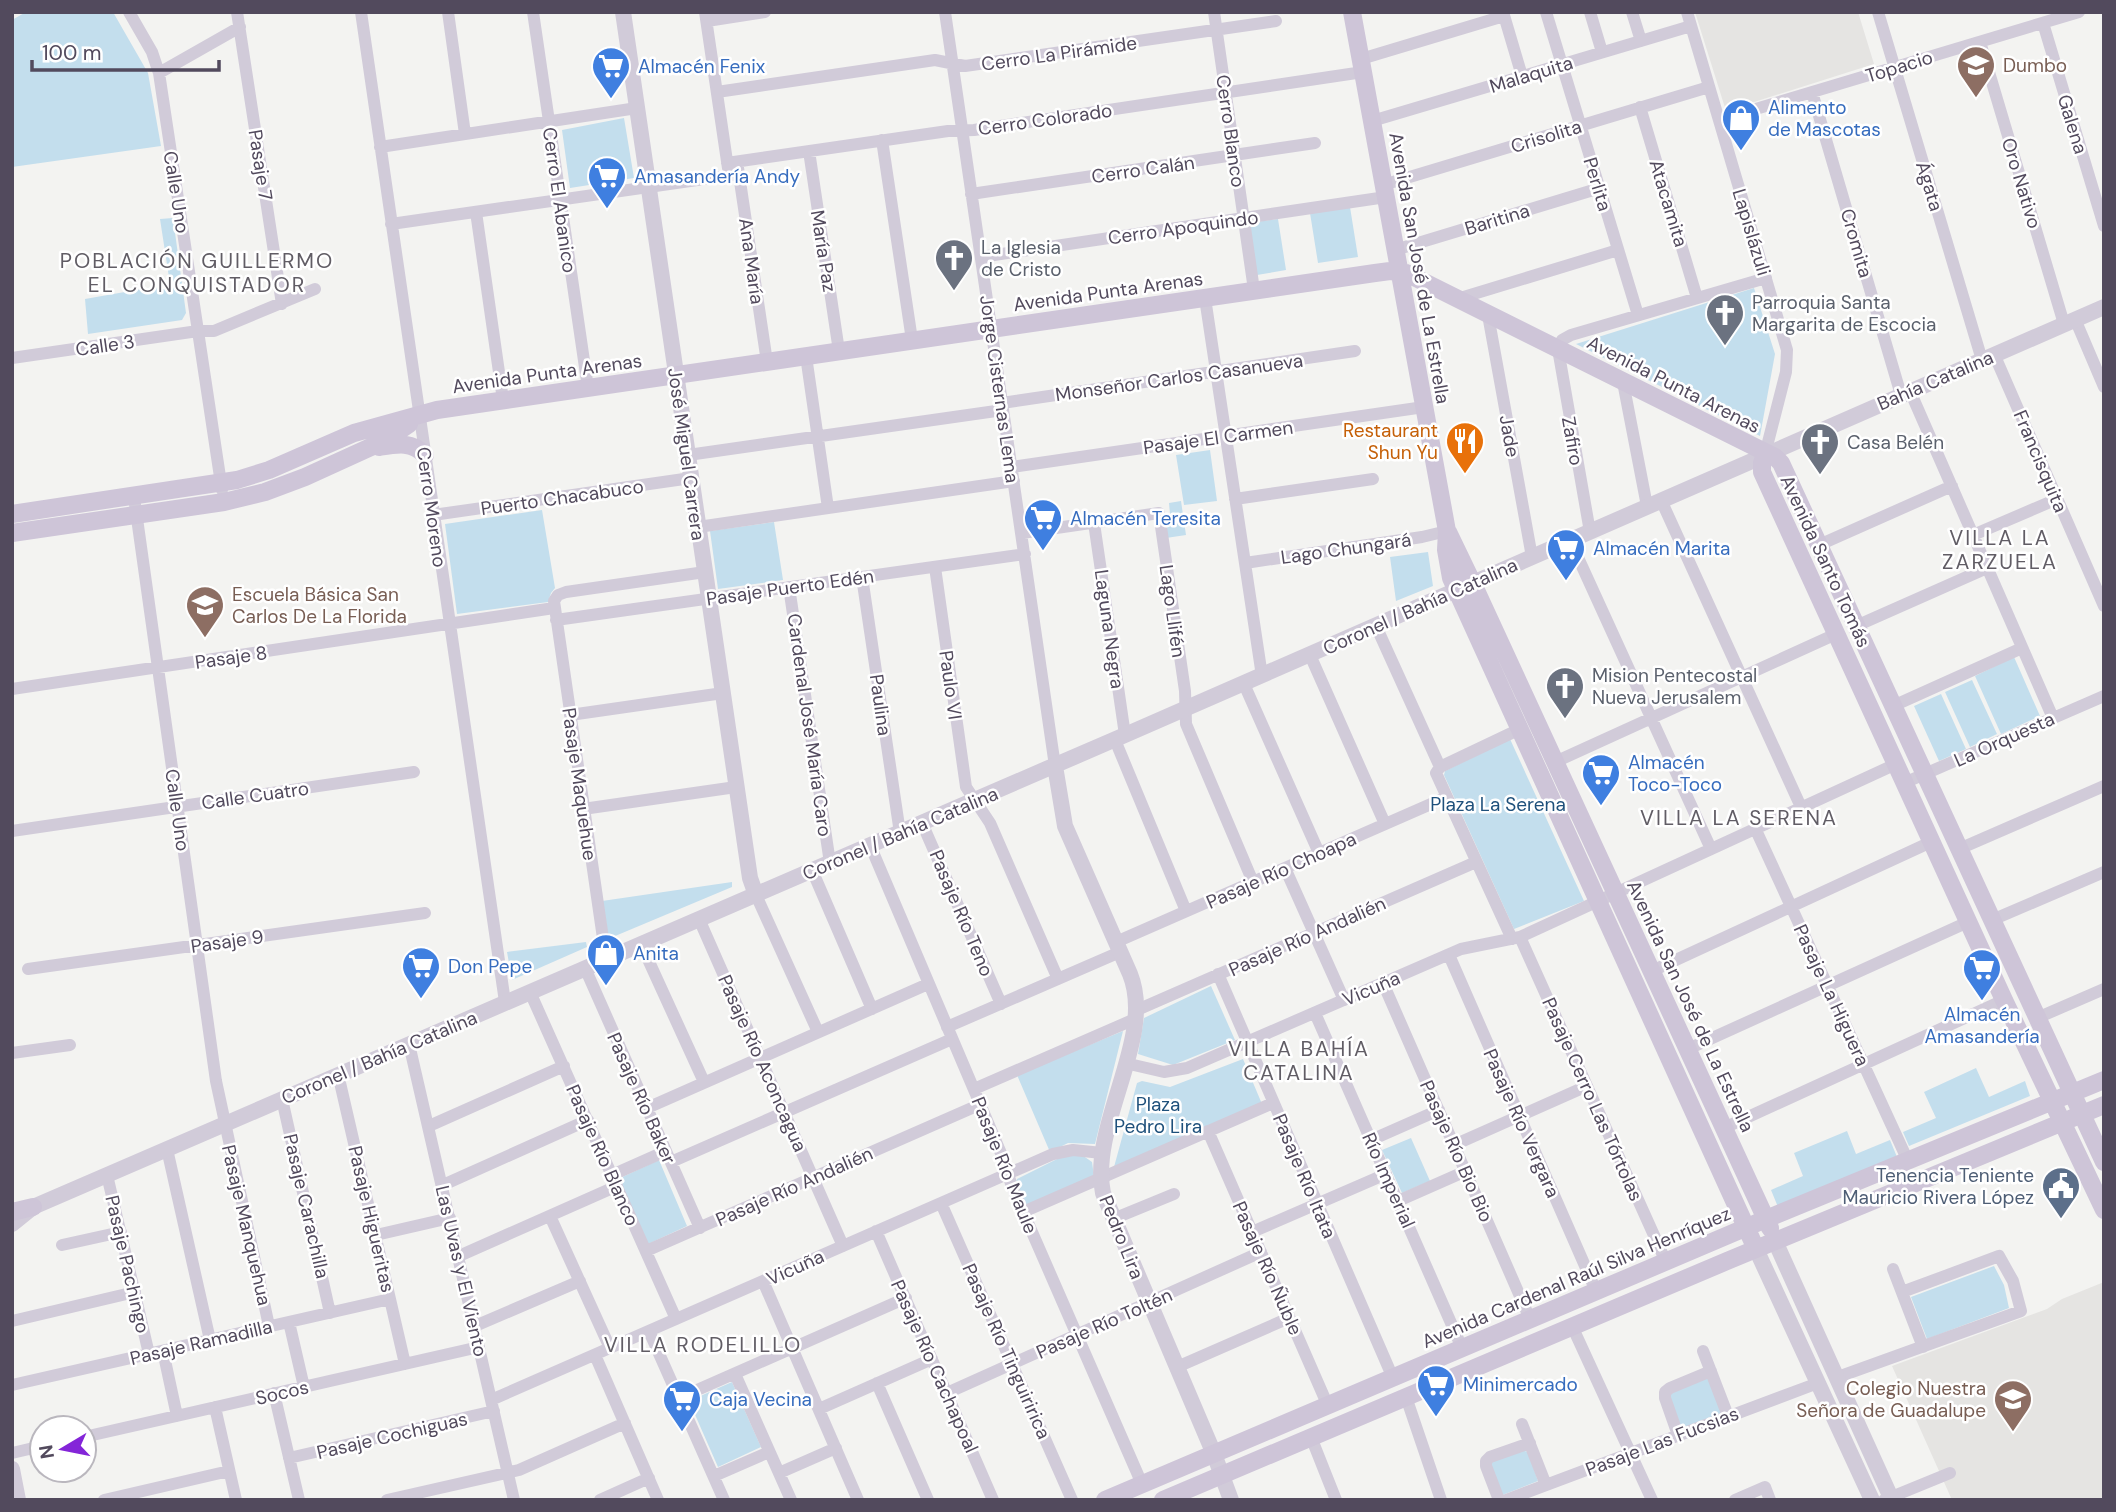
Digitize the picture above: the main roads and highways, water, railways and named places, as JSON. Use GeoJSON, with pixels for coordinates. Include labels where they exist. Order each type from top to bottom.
{"type":"FeatureCollection","features":[{"type":"Feature","properties":{"kind":"main road","name":"Avenida San José de La Estrella"},"geometry":{"type":"LineString","coordinates":[[1352,12],[1447,531],[1447,568],[1465,587],[1555,762],[1775,1241]]}},
{"type":"Feature","properties":{"kind":"main road","name":"Avenida Punta Arenas"},"geometry":{"type":"LineString","coordinates":[[12,514],[221,484],[269,470],[354,433],[437,410],[1399,271],[1765,454]]}},
{"type":"Feature","properties":{"kind":"main road","name":"Avenida Punta Arenas"},"geometry":{"type":"LineString","coordinates":[[12,533],[223,502],[285,485],[369,448],[399,432],[419,416]]}},
{"type":"Feature","properties":{"kind":"main road"},"geometry":{"type":"LineString","coordinates":[[369,448],[409,444],[425,455]]}},
{"type":"Feature","properties":{"kind":"main road","name":"Avenida Santo Tomás"},"geometry":{"type":"LineString","coordinates":[[2062,1097],[2037,1018],[1819,545],[1781,463],[1775,457],[1765,454],[1762,472],[2004,1000],[2072,1117],[2104,1210]]}},
{"type":"Feature","properties":{"kind":"main road","name":"Avenida San José de La Estrella"},"geometry":{"type":"LineString","coordinates":[[1465,587],[1520,729],[1756,1249]]}},
{"type":"Feature","properties":{"kind":"main road","name":"Avenida Cardenal Raúl Silva Henríquez"},"geometry":{"type":"LineString","coordinates":[[1105,1500],[1766,1219],[2104,1080]]}},
{"type":"Feature","properties":{"kind":"main road"},"geometry":{"type":"LineString","coordinates":[[1163,1500],[1572,1326],[2104,1105]]}},
{"type":"Feature","properties":{"kind":"main road","name":"Avenida Santo Tomás"},"geometry":{"type":"LineString","coordinates":[[2072,1117],[2104,1162]]}},
{"type":"Feature","properties":{"kind":"main road"},"geometry":{"type":"LineString","coordinates":[[12,1212],[33,1207]]}},
{"type":"Feature","properties":{"kind":"place","name":"Dumbo"},"geometry":{"type":"Point","coordinates":[1976,99]}},
{"type":"Feature","properties":{"kind":"place","name":"Almacén Fenix"},"geometry":{"type":"Point","coordinates":[611,100]}},
{"type":"Feature","properties":{"kind":"place","name":"Alimento de Mascotas"},"geometry":{"type":"Point","coordinates":[1741,152]}},
{"type":"Feature","properties":{"kind":"place","name":"Amasandería Andy"},"geometry":{"type":"Point","coordinates":[607,210]}},
{"type":"Feature","properties":{"kind":"place","name":"La Iglesia de Cristo"},"geometry":{"type":"Point","coordinates":[954,292]}},
{"type":"Feature","properties":{"kind":"place","name":"Parroquia Santa Margarita de Escocia"},"geometry":{"type":"Point","coordinates":[1725,347]}},
{"type":"Feature","properties":{"kind":"place","name":"Restaurant Shun Yu"},"geometry":{"type":"Point","coordinates":[1465,475]}},
{"type":"Feature","properties":{"kind":"place","name":"Casa Belén"},"geometry":{"type":"Point","coordinates":[1820,476]}},
{"type":"Feature","properties":{"kind":"place","name":"Almacén Teresita"},"geometry":{"type":"Point","coordinates":[1043,552]}},
{"type":"Feature","properties":{"kind":"place","name":"Almacén Marita"},"geometry":{"type":"Point","coordinates":[1566,582]}},
{"type":"Feature","properties":{"kind":"place","name":"Escuela Básica San Carlos De La Florida"},"geometry":{"type":"Point","coordinates":[205,639]}},
{"type":"Feature","properties":{"kind":"place","name":"Mision Pentecostal Nueva Jerusalem"},"geometry":{"type":"Point","coordinates":[1565,720]}},
{"type":"Feature","properties":{"kind":"place","name":"Almacén Toco-Toco"},"geometry":{"type":"Point","coordinates":[1601,807]}},
{"type":"Feature","properties":{"kind":"place","name":"Anita"},"geometry":{"type":"Point","coordinates":[606,987]}},
{"type":"Feature","properties":{"kind":"place","name":"Don Pepe"},"geometry":{"type":"Point","coordinates":[421,1000]}},
{"type":"Feature","properties":{"kind":"place","name":"Almacén Amasandería"},"geometry":{"type":"Point","coordinates":[1982,1002]}},
{"type":"Feature","properties":{"kind":"place","name":"Tenencia Teniente Mauricio Rivera López"},"geometry":{"type":"Point","coordinates":[2061,1220]}},
{"type":"Feature","properties":{"kind":"place","name":"Minimercado"},"geometry":{"type":"Point","coordinates":[1436,1418]}},
{"type":"Feature","properties":{"kind":"place","name":"Caja Vecina"},"geometry":{"type":"Point","coordinates":[682,1433]}},
{"type":"Feature","properties":{"kind":"place","name":"Colegio Nuestra Señora de Guadalupe"},"geometry":{"type":"Point","coordinates":[2013,1433]}},
{"type":"Feature","properties":{"kind":"district","name":"POBLACIÓN GUILLERMO EL CONQUISTADOR"},"geometry":{"type":"Point","coordinates":[197,273]}},
{"type":"Feature","properties":{"kind":"district","name":"VILLA LA ZARZUELA"},"geometry":{"type":"Point","coordinates":[2000,550]}},
{"type":"Feature","properties":{"kind":"district","name":"VILLA LA SERENA"},"geometry":{"type":"Point","coordinates":[1739,818]}},
{"type":"Feature","properties":{"kind":"district","name":"VILLA BAHÍA CATALINA"},"geometry":{"type":"Point","coordinates":[1299,1061]}},
{"type":"Feature","properties":{"kind":"district","name":"VILLA RODELILLO"},"geometry":{"type":"Point","coordinates":[703,1345]}},
{"type":"Feature","properties":{"kind":"park label","name":"Plaza La Serena"},"geometry":{"type":"Point","coordinates":[1498,804]}},
{"type":"Feature","properties":{"kind":"park label","name":"Plaza Pedro Lira"},"geometry":{"type":"Point","coordinates":[1158,1115]}}]}
